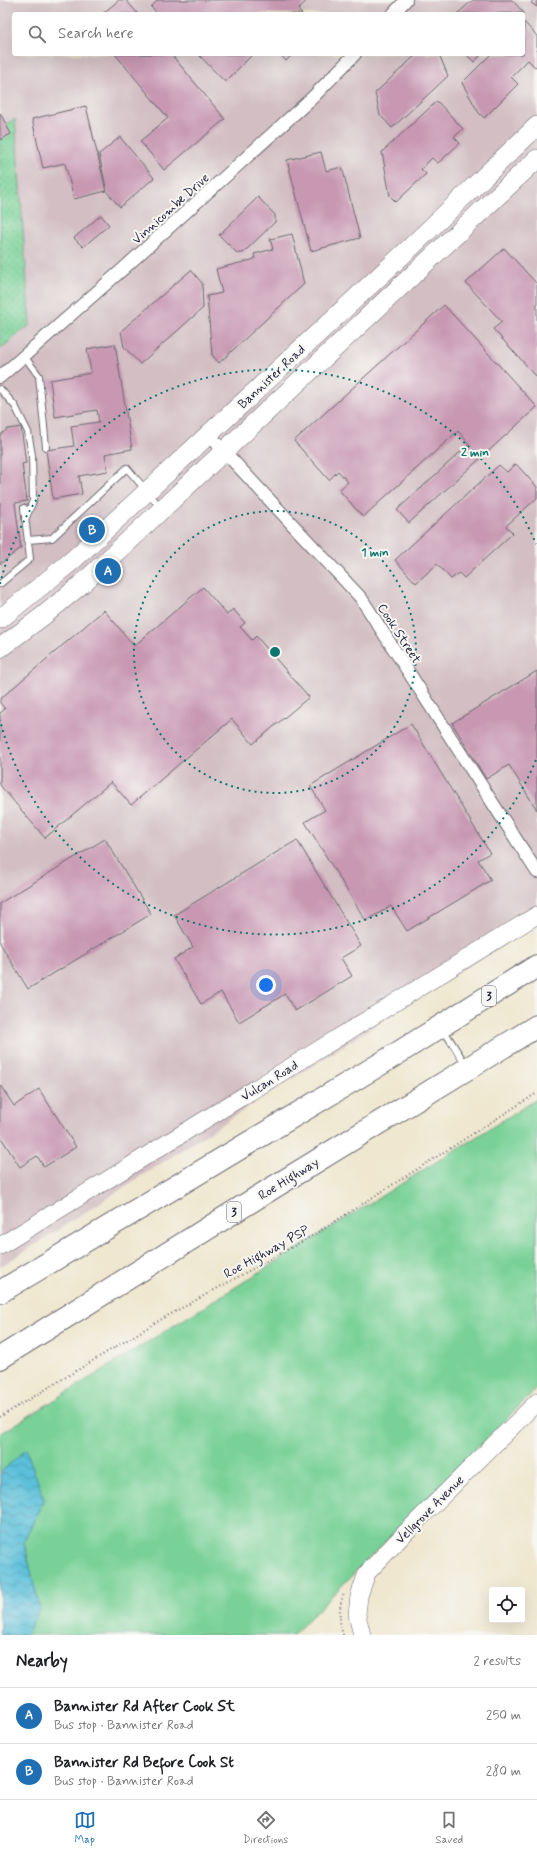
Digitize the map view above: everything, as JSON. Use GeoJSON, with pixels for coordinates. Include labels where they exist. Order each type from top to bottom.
{"type":"FeatureCollection","features":[{"type":"Feature","properties":{"kind":"highway","name":"3"},"geometry":{"type":"LineString","coordinates":[[0,1292],[441,1026],[537,966]]}},
{"type":"Feature","properties":{"kind":"highway","name":"Roe Highway"},"geometry":{"type":"LineString","coordinates":[[0,1358],[266,1192],[537,1026]]}},
{"type":"Feature","properties":{"kind":"main road","name":"Bannister Road"},"geometry":{"type":"LineString","coordinates":[[0,619],[73,560],[412,246],[537,126]]}},
{"type":"Feature","properties":{"kind":"main road","name":"Bannister Road"},"geometry":{"type":"LineString","coordinates":[[0,648],[43,616],[82,583],[537,159]]}},
{"type":"Feature","properties":{"kind":"street"},"geometry":{"type":"LineString","coordinates":[[395,12],[406,0]]}},
{"type":"Feature","properties":{"kind":"street","name":"Vinnicombe Drive"},"geometry":{"type":"LineString","coordinates":[[0,377],[123,269],[313,97],[352,56]]}},
{"type":"Feature","properties":{"kind":"street","name":"Cook Street"},"geometry":{"type":"LineString","coordinates":[[208,434],[361,598],[537,872]]}},
{"type":"Feature","properties":{"kind":"street","name":"Vulcan Road"},"geometry":{"type":"LineString","coordinates":[[0,1246],[537,915]]}},
{"type":"Feature","properties":{"kind":"street","name":"Vellgrove Avenue"},"geometry":{"type":"LineString","coordinates":[[362,1635],[357,1615],[359,1596],[367,1574],[405,1533],[537,1402]]}},
{"type":"Feature","properties":{"kind":"lane"},"geometry":{"type":"LineString","coordinates":[[24,356],[39,376],[46,447]]}},
{"type":"Feature","properties":{"kind":"lane"},"geometry":{"type":"LineString","coordinates":[[0,389],[22,416],[30,442],[33,501],[26,520]]}},
{"type":"Feature","properties":{"kind":"lane"},"geometry":{"type":"LineString","coordinates":[[28,540],[52,538],[128,468],[162,509]]}},
{"type":"Feature","properties":{"kind":"lane"},"geometry":{"type":"LineString","coordinates":[[0,584],[30,559],[24,508]]}},
{"type":"Feature","properties":{"kind":"lane"},"geometry":{"type":"LineString","coordinates":[[441,1026],[469,1068]]}},
{"type":"Feature","properties":{"kind":"path","name":"Roe Highway PSP"},"geometry":{"type":"LineString","coordinates":[[0,1417],[160,1320],[312,1236],[537,1093]]}},
{"type":"Feature","properties":{"kind":"shaded area"},"geometry":{"type":"Polygon","coordinates":[[[0,0],[537,0],[537,921],[0,1267],[0,0]]]}},
{"type":"Feature","properties":{"kind":"green space"},"geometry":{"type":"Polygon","coordinates":[[[15,119],[30,325],[0,349],[0,129],[15,119]]]}},
{"type":"Feature","properties":{"kind":"green space"},"geometry":{"type":"Polygon","coordinates":[[[537,1099],[537,1388],[293,1635],[0,1635],[0,1434],[537,1099]]]}},
{"type":"Feature","properties":{"kind":"water"},"geometry":{"type":"Polygon","coordinates":[[[26,1449],[44,1499],[24,1542],[40,1609],[26,1635],[0,1635],[0,1473],[26,1449]]]}},
{"type":"Feature","properties":{"kind":"building"},"geometry":{"type":"Polygon","coordinates":[[[119,0],[126,0],[136,12],[104,12],[119,0]]]}},
{"type":"Feature","properties":{"kind":"building"},"geometry":{"type":"Polygon","coordinates":[[[158,0],[307,0],[298,10],[300,12],[156,12],[151,7],[158,0]]]}},
{"type":"Feature","properties":{"kind":"building"},"geometry":{"type":"Polygon","coordinates":[[[473,0],[512,0],[523,12],[459,12],[473,0]]]}},
{"type":"Feature","properties":{"kind":"building"},"geometry":{"type":"Polygon","coordinates":[[[533,0],[537,0],[537,7],[531,3],[533,0]]]}},
{"type":"Feature","properties":{"kind":"building"},"geometry":{"type":"Polygon","coordinates":[[[525,23],[537,36],[537,66],[535,67],[528,60],[511,77],[518,84],[484,118],[479,113],[462,83],[489,56],[525,56],[525,23]]]}},
{"type":"Feature","properties":{"kind":"building"},"geometry":{"type":"Polygon","coordinates":[[[117,56],[173,56],[225,119],[164,170],[140,141],[168,118],[117,56]]]}},
{"type":"Feature","properties":{"kind":"building"},"geometry":{"type":"Polygon","coordinates":[[[200,56],[251,56],[225,82],[200,56]]]}},
{"type":"Feature","properties":{"kind":"building"},"geometry":{"type":"Polygon","coordinates":[[[282,56],[291,56],[286,61],[282,56]]]}},
{"type":"Feature","properties":{"kind":"building"},"geometry":{"type":"Polygon","coordinates":[[[415,56],[440,56],[448,76],[392,128],[380,115],[375,93],[415,56]]]}},
{"type":"Feature","properties":{"kind":"building"},"geometry":{"type":"Polygon","coordinates":[[[468,56],[480,56],[474,62],[468,56]]]}},
{"type":"Feature","properties":{"kind":"building"},"geometry":{"type":"Polygon","coordinates":[[[437,101],[463,129],[454,137],[460,143],[438,163],[432,158],[421,169],[426,174],[396,202],[390,196],[382,152],[437,101]]]}},
{"type":"Feature","properties":{"kind":"building"},"geometry":{"type":"Polygon","coordinates":[[[86,106],[106,191],[74,199],[65,163],[43,168],[32,119],[86,106]]]}},
{"type":"Feature","properties":{"kind":"building"},"geometry":{"type":"Polygon","coordinates":[[[0,113],[11,134],[0,140],[0,113]]]}},
{"type":"Feature","properties":{"kind":"building"},"geometry":{"type":"Polygon","coordinates":[[[120,137],[154,178],[120,207],[107,192],[99,154],[120,137]]]}},
{"type":"Feature","properties":{"kind":"building"},"geometry":{"type":"Polygon","coordinates":[[[321,152],[326,171],[342,167],[360,238],[311,251],[287,160],[321,152]]]}},
{"type":"Feature","properties":{"kind":"building"},"geometry":{"type":"Polygon","coordinates":[[[258,197],[275,215],[275,222],[243,253],[237,253],[219,235],[258,197]]]}},
{"type":"Feature","properties":{"kind":"building"},"geometry":{"type":"Polygon","coordinates":[[[101,215],[109,225],[83,247],[74,238],[101,215]]]}},
{"type":"Feature","properties":{"kind":"building"},"geometry":{"type":"Polygon","coordinates":[[[292,234],[304,284],[219,363],[212,355],[207,296],[222,293],[216,269],[255,259],[254,254],[273,249],[270,239],[292,234]]]}},
{"type":"Feature","properties":{"kind":"building"},"geometry":{"type":"Polygon","coordinates":[[[504,248],[537,284],[537,377],[493,329],[502,322],[466,283],[504,248]]]}},
{"type":"Feature","properties":{"kind":"building"},"geometry":{"type":"Polygon","coordinates":[[[191,270],[202,283],[203,308],[140,364],[124,347],[121,331],[191,270]]]}},
{"type":"Feature","properties":{"kind":"building"},"geometry":{"type":"Polygon","coordinates":[[[444,305],[537,407],[409,523],[397,510],[469,444],[458,431],[363,517],[339,490],[348,482],[338,471],[329,480],[294,441],[444,305]]]}},
{"type":"Feature","properties":{"kind":"building"},"geometry":{"type":"Polygon","coordinates":[[[115,344],[132,449],[105,454],[108,471],[79,476],[82,494],[53,499],[46,450],[74,446],[71,426],[99,422],[97,410],[55,417],[50,380],[91,373],[87,349],[115,344]]]}},
{"type":"Feature","properties":{"kind":"building"},"geometry":{"type":"Polygon","coordinates":[[[21,427],[26,463],[22,464],[27,501],[15,503],[21,548],[0,564],[0,435],[8,429],[21,427]]]}},
{"type":"Feature","properties":{"kind":"building"},"geometry":{"type":"Polygon","coordinates":[[[516,464],[537,487],[537,498],[506,526],[513,533],[464,578],[459,573],[451,579],[437,564],[416,583],[395,560],[499,465],[507,472],[516,464]]]}},
{"type":"Feature","properties":{"kind":"building"},"geometry":{"type":"Polygon","coordinates":[[[203,587],[227,615],[233,609],[245,623],[240,627],[252,640],[256,636],[309,697],[253,744],[232,719],[131,805],[111,782],[45,838],[0,785],[0,713],[5,709],[0,703],[0,699],[104,610],[134,646],[203,587]]]}},
{"type":"Feature","properties":{"kind":"building"},"geometry":{"type":"Polygon","coordinates":[[[537,671],[537,810],[509,765],[486,779],[452,723],[537,671]]]}},
{"type":"Feature","properties":{"kind":"building"},"geometry":{"type":"Polygon","coordinates":[[[411,724],[490,853],[478,860],[491,880],[407,931],[391,906],[366,921],[305,822],[325,810],[310,786],[411,724]]]}},
{"type":"Feature","properties":{"kind":"building"},"geometry":{"type":"Polygon","coordinates":[[[105,839],[151,914],[28,989],[0,943],[0,903],[105,839]]]}},
{"type":"Feature","properties":{"kind":"building"},"geometry":{"type":"Polygon","coordinates":[[[297,840],[361,946],[341,958],[352,976],[295,1011],[285,994],[239,1022],[221,992],[201,1004],[174,959],[193,947],[174,915],[297,840]]]}},
{"type":"Feature","properties":{"kind":"building"},"geometry":{"type":"Polygon","coordinates":[[[0,1085],[14,1106],[39,1089],[76,1147],[44,1167],[37,1156],[20,1167],[0,1136],[0,1085]]]}},
{"type":"Feature","properties":{"kind":"place","name":"Bannister Rd Before Cook St"},"geometry":{"type":"Point","coordinates":[92,530]}},
{"type":"Feature","properties":{"kind":"place","name":"Bannister Rd After Cook St"},"geometry":{"type":"Point","coordinates":[108,571]}}]}
